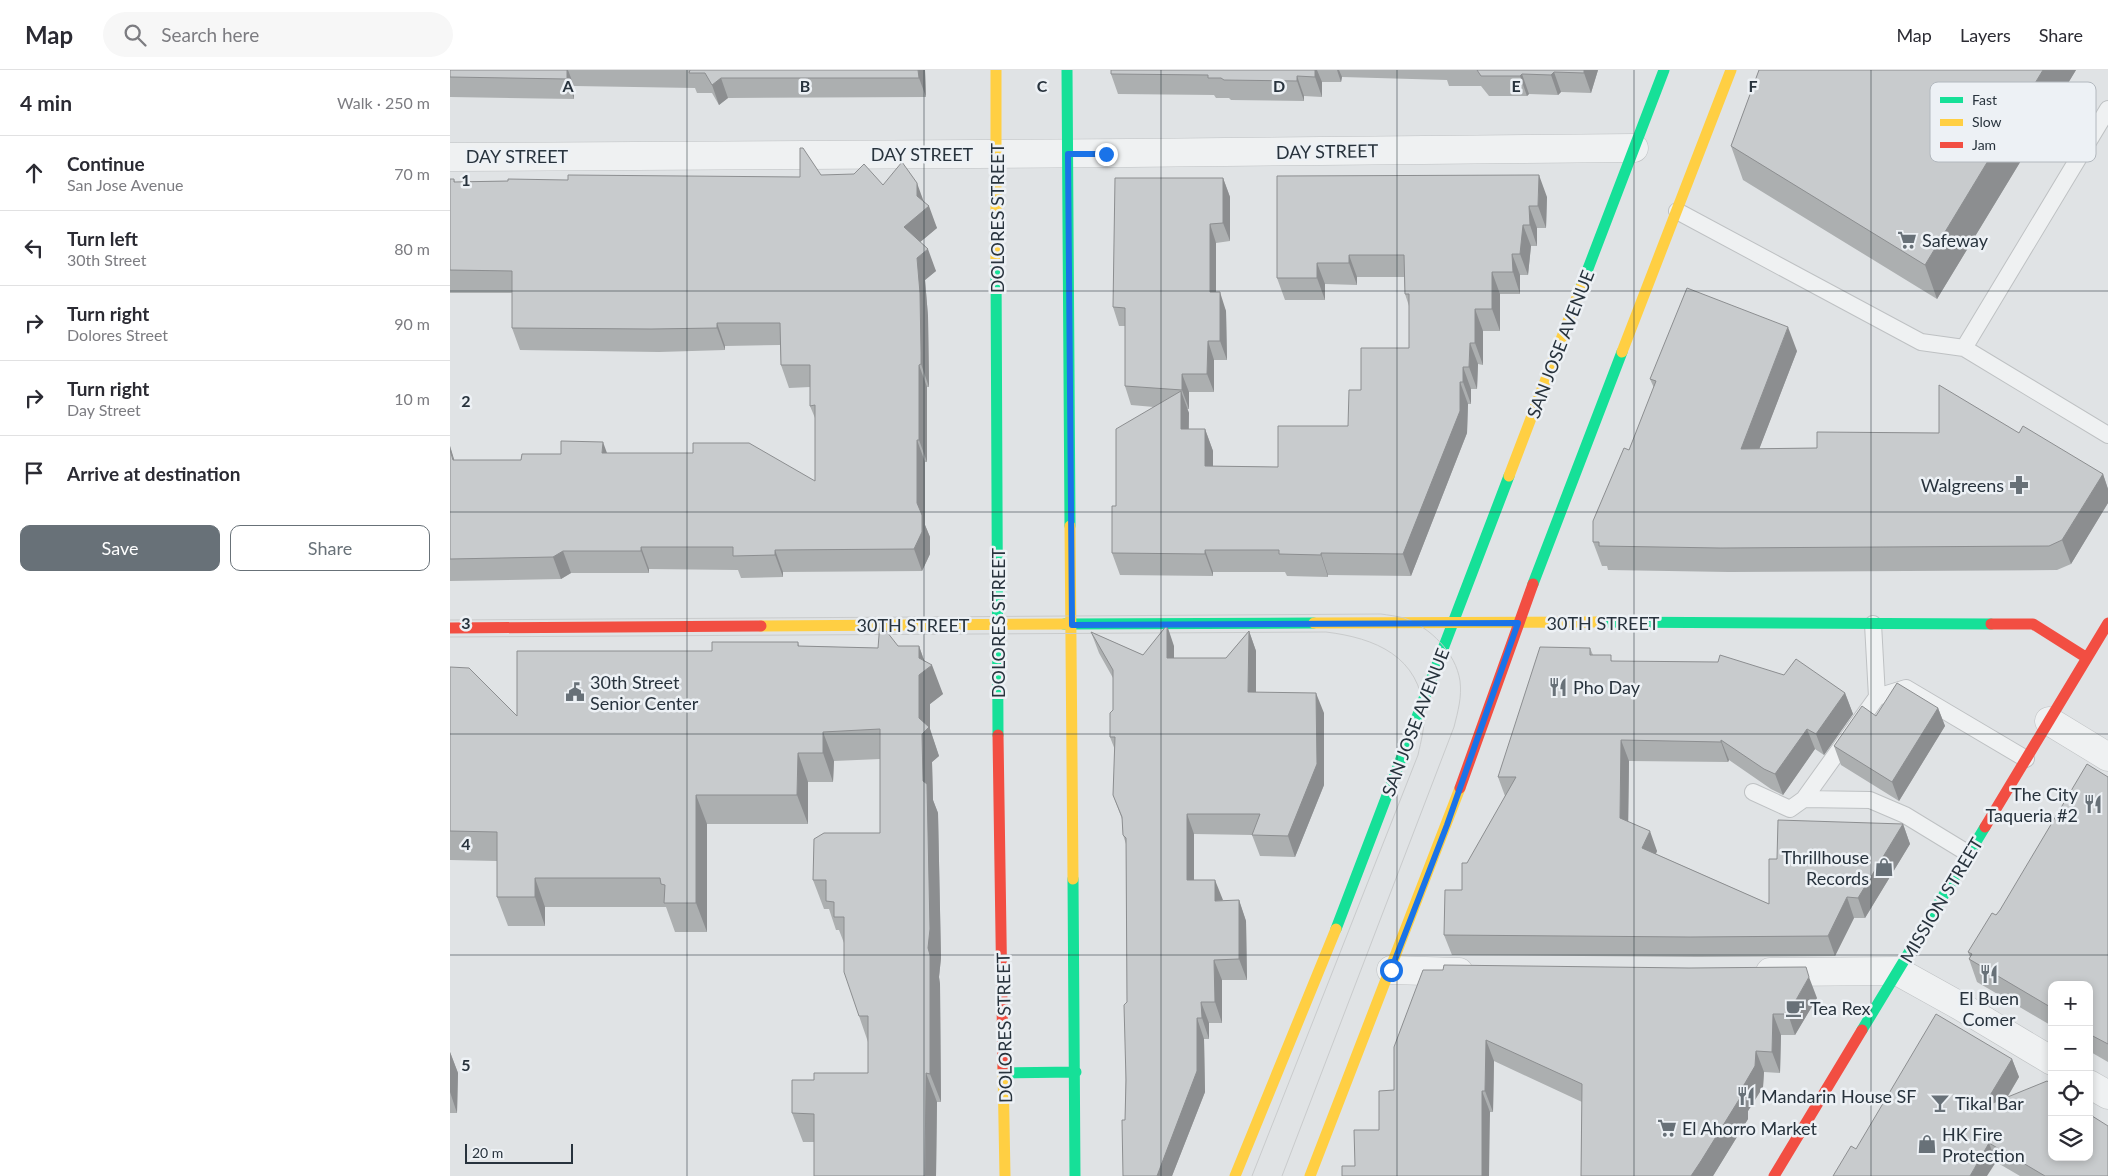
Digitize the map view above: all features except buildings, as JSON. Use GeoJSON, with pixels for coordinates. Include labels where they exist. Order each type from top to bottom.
{"type":"FeatureCollection","features":[{"type":"Feature","properties":{"kind":"main road","name":"DOLORES STREET"},"geometry":{"type":"LineString","coordinates":[[996,70],[997,625],[1005,1176]]}},
{"type":"Feature","properties":{"kind":"main road"},"geometry":{"type":"LineString","coordinates":[[1067,70],[1076,1072],[1075,1176]]}},
{"type":"Feature","properties":{"kind":"main road","name":"SAN JOSE AVENUE"},"geometry":{"type":"LineString","coordinates":[[1235,1176],[1332,940],[1664,70]]}},
{"type":"Feature","properties":{"kind":"main road"},"geometry":{"type":"LineString","coordinates":[[1310,1176],[1447,825],[1518,623],[1731,70]]}},
{"type":"Feature","properties":{"kind":"main road","name":"30TH STREET"},"geometry":{"type":"LineString","coordinates":[[450,628],[1454,622],[2033,624],[2087,658]]}},
{"type":"Feature","properties":{"kind":"main road","name":"MISSION STREET"},"geometry":{"type":"LineString","coordinates":[[1774,1176],[2108,624]]}},
{"type":"Feature","properties":{"kind":"main road"},"geometry":{"type":"LineString","coordinates":[[1005,1073],[1076,1072]]}},
{"type":"Feature","properties":{"kind":"street","name":"DAY STREET"},"geometry":{"type":"LineString","coordinates":[[450,157],[1068,154],[1634,148]]}},
{"type":"Feature","properties":{"kind":"street"},"geometry":{"type":"LineString","coordinates":[[2049,721],[2108,757]]}},
{"type":"Feature","properties":{"kind":"street"},"geometry":{"type":"LineString","coordinates":[[1391,970],[1482,972]]}},
{"type":"Feature","properties":{"kind":"street"},"geometry":{"type":"LineString","coordinates":[[1746,972],[1897,972],[1960,1006],[2048,1059]]}},
{"type":"Feature","properties":{"kind":"street"},"geometry":{"type":"LineString","coordinates":[[2093,1086],[2108,1095]]}},
{"type":"Feature","properties":{"kind":"lane"},"geometry":{"type":"LineString","coordinates":[[2096,129],[2108,109]]}},
{"type":"Feature","properties":{"kind":"lane"},"geometry":{"type":"LineString","coordinates":[[1964,348],[2076,162]]}},
{"type":"Feature","properties":{"kind":"lane"},"geometry":{"type":"LineString","coordinates":[[1677,211],[1921,342],[1964,348],[2108,435]]}},
{"type":"Feature","properties":{"kind":"lane"},"geometry":{"type":"LineString","coordinates":[[1753,792],[1790,809],[1804,799],[1877,696],[1874,624]]}},
{"type":"Feature","properties":{"kind":"lane"},"geometry":{"type":"LineString","coordinates":[[1877,696],[1906,688],[2026,759]]}},
{"type":"Feature","properties":{"kind":"lane"},"geometry":{"type":"LineString","coordinates":[[1804,799],[1870,800],[1906,815],[1969,854]]}},
{"type":"Feature","properties":{"kind":"tram line"},"geometry":{"type":"LineString","coordinates":[[450,620],[1381,614],[1404,618],[1423,628],[1440,642],[1458,671],[1460,693],[1454,727],[1282,1176]]}},
{"type":"Feature","properties":{"kind":"tram line"},"geometry":{"type":"LineString","coordinates":[[450,637],[1326,632],[1361,639],[1392,653],[1414,677],[1421,693],[1424,718],[1418,755],[1252,1176]]}},
{"type":"Feature","properties":{"kind":"traffic: fast"},"geometry":{"type":"LineString","coordinates":[[1067,70],[1070,526]]}},
{"type":"Feature","properties":{"kind":"traffic: fast"},"geometry":{"type":"LineString","coordinates":[[1581,287],[1664,70]]}},
{"type":"Feature","properties":{"kind":"traffic: fast"},"geometry":{"type":"LineString","coordinates":[[996,261],[998,735]]}},
{"type":"Feature","properties":{"kind":"traffic: fast"},"geometry":{"type":"LineString","coordinates":[[1533,584],[1622,352]]}},
{"type":"Feature","properties":{"kind":"traffic: fast"},"geometry":{"type":"LineString","coordinates":[[1336,929],[1509,476]]}},
{"type":"Feature","properties":{"kind":"traffic: fast"},"geometry":{"type":"LineString","coordinates":[[1598,622],[1991,624]]}},
{"type":"Feature","properties":{"kind":"traffic: fast"},"geometry":{"type":"LineString","coordinates":[[1064,624],[1314,623]]}},
{"type":"Feature","properties":{"kind":"traffic: fast"},"geometry":{"type":"LineString","coordinates":[[1862,1030],[1985,827]]}},
{"type":"Feature","properties":{"kind":"traffic: fast"},"geometry":{"type":"LineString","coordinates":[[1073,879],[1075,1176]]}},
{"type":"Feature","properties":{"kind":"traffic: fast"},"geometry":{"type":"LineString","coordinates":[[1005,1073],[1076,1072]]}},
{"type":"Feature","properties":{"kind":"traffic: slow"},"geometry":{"type":"LineString","coordinates":[[996,70],[996,261]]}},
{"type":"Feature","properties":{"kind":"traffic: slow"},"geometry":{"type":"LineString","coordinates":[[1622,352],[1731,70]]}},
{"type":"Feature","properties":{"kind":"traffic: slow"},"geometry":{"type":"LineString","coordinates":[[1509,476],[1581,287]]}},
{"type":"Feature","properties":{"kind":"traffic: slow"},"geometry":{"type":"LineString","coordinates":[[1070,526],[1073,879]]}},
{"type":"Feature","properties":{"kind":"traffic: slow"},"geometry":{"type":"LineString","coordinates":[[1314,623],[1598,622]]}},
{"type":"Feature","properties":{"kind":"traffic: slow"},"geometry":{"type":"LineString","coordinates":[[761,626],[1064,624]]}},
{"type":"Feature","properties":{"kind":"traffic: slow"},"geometry":{"type":"LineString","coordinates":[[1310,1176],[1460,788]]}},
{"type":"Feature","properties":{"kind":"traffic: slow"},"geometry":{"type":"LineString","coordinates":[[1235,1176],[1336,929]]}},
{"type":"Feature","properties":{"kind":"traffic: slow"},"geometry":{"type":"LineString","coordinates":[[1003,1068],[1005,1176]]}},
{"type":"Feature","properties":{"kind":"traffic: jam"},"geometry":{"type":"LineString","coordinates":[[1460,788],[1533,584]]}},
{"type":"Feature","properties":{"kind":"traffic: jam"},"geometry":{"type":"LineString","coordinates":[[1985,827],[2108,623]]}},
{"type":"Feature","properties":{"kind":"traffic: jam"},"geometry":{"type":"LineString","coordinates":[[1991,624],[2033,624],[2087,658]]}},
{"type":"Feature","properties":{"kind":"traffic: jam"},"geometry":{"type":"LineString","coordinates":[[450,628],[761,626]]}},
{"type":"Feature","properties":{"kind":"traffic: jam"},"geometry":{"type":"LineString","coordinates":[[998,735],[1003,1068]]}},
{"type":"Feature","properties":{"kind":"traffic: jam"},"geometry":{"type":"LineString","coordinates":[[1774,1176],[1862,1030]]}},
{"type":"Feature","properties":{"kind":"place","name":"Safeway"},"geometry":{"type":"Point","coordinates":[1907,240]}},
{"type":"Feature","properties":{"kind":"place","name":"Walgreens"},"geometry":{"type":"Point","coordinates":[2019,485]}},
{"type":"Feature","properties":{"kind":"place","name":"Pho Day"},"geometry":{"type":"Point","coordinates":[1558,687]}},
{"type":"Feature","properties":{"kind":"place","name":"30th Street Senior Center"},"geometry":{"type":"Point","coordinates":[575,692]}},
{"type":"Feature","properties":{"kind":"place","name":"The City Taqueria #2"},"geometry":{"type":"Point","coordinates":[2093,804]}},
{"type":"Feature","properties":{"kind":"place","name":"Thrillhouse Records"},"geometry":{"type":"Point","coordinates":[1884,867]}},
{"type":"Feature","properties":{"kind":"place","name":"El Buen Comer"},"geometry":{"type":"Point","coordinates":[1989,974]}},
{"type":"Feature","properties":{"kind":"place","name":"Tea Rex"},"geometry":{"type":"Point","coordinates":[1795,1008]}},
{"type":"Feature","properties":{"kind":"place","name":"Mandarin House SF"},"geometry":{"type":"Point","coordinates":[1746,1096]}},
{"type":"Feature","properties":{"kind":"place","name":"Tikal Bar"},"geometry":{"type":"Point","coordinates":[1940,1103]}},
{"type":"Feature","properties":{"kind":"place","name":"El Ahorro Market"},"geometry":{"type":"Point","coordinates":[1667,1128]}},
{"type":"Feature","properties":{"kind":"place","name":"HK Fire Protection"},"geometry":{"type":"Point","coordinates":[1927,1144]}},
{"type":"Feature","properties":{"kind":"route"},"geometry":{"type":"LineString","coordinates":[[1106,154],[1068,154],[1072,625],[1518,623],[1447,825],[1391,970]]}}]}
